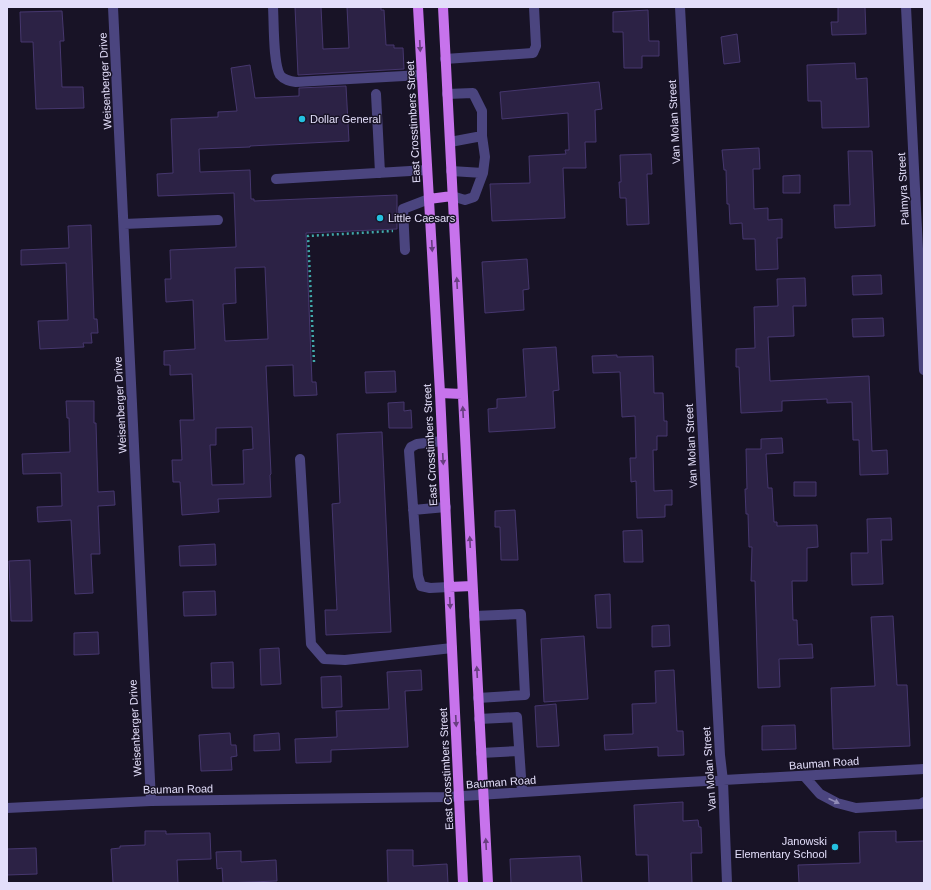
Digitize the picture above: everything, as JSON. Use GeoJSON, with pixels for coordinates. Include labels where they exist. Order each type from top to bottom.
{"type":"FeatureCollection","features":[{"type":"Feature","properties":{"kind":"main road","name":"East Crosstimbers Street"},"geometry":{"type":"LineString","coordinates":[[418,7],[446,507],[463,883]]}},
{"type":"Feature","properties":{"kind":"main road"},"geometry":{"type":"LineString","coordinates":[[443,7],[488,883]]}},
{"type":"Feature","properties":{"kind":"main road"},"geometry":{"type":"LineString","coordinates":[[429,199],[452,196]]}},
{"type":"Feature","properties":{"kind":"main road"},"geometry":{"type":"LineString","coordinates":[[440,393],[462,394]]}},
{"type":"Feature","properties":{"kind":"main road"},"geometry":{"type":"LineString","coordinates":[[449,587],[472,586]]}},
{"type":"Feature","properties":{"kind":"street","name":"Weisenberger Drive"},"geometry":{"type":"LineString","coordinates":[[113,7],[151,802]]}},
{"type":"Feature","properties":{"kind":"street"},"geometry":{"type":"LineString","coordinates":[[273,7],[276,65],[280,75],[287,80],[296,82],[422,76]]}},
{"type":"Feature","properties":{"kind":"street"},"geometry":{"type":"LineString","coordinates":[[445,59],[533,52],[536,46],[534,7]]}},
{"type":"Feature","properties":{"kind":"street","name":"Van Molan Street"},"geometry":{"type":"LineString","coordinates":[[680,7],[727,883]]}},
{"type":"Feature","properties":{"kind":"street","name":"Palmyra Street"},"geometry":{"type":"LineString","coordinates":[[906,7],[924,370]]}},
{"type":"Feature","properties":{"kind":"street"},"geometry":{"type":"LineString","coordinates":[[447,94],[473,93],[482,111],[482,136],[485,157],[483,173],[474,196],[465,200],[452,196]]}},
{"type":"Feature","properties":{"kind":"street"},"geometry":{"type":"LineString","coordinates":[[376,94],[380,173]]}},
{"type":"Feature","properties":{"kind":"street"},"geometry":{"type":"LineString","coordinates":[[450,142],[482,136]]}},
{"type":"Feature","properties":{"kind":"street"},"geometry":{"type":"LineString","coordinates":[[276,179],[428,170]]}},
{"type":"Feature","properties":{"kind":"street"},"geometry":{"type":"LineString","coordinates":[[451,171],[483,173]]}},
{"type":"Feature","properties":{"kind":"street"},"geometry":{"type":"LineString","coordinates":[[405,250],[403,209],[429,199]]}},
{"type":"Feature","properties":{"kind":"street"},"geometry":{"type":"LineString","coordinates":[[124,224],[218,220]]}},
{"type":"Feature","properties":{"kind":"street"},"geometry":{"type":"LineString","coordinates":[[442,441],[417,444],[411,447],[409,452],[418,576],[421,586],[430,588],[449,587]]}},
{"type":"Feature","properties":{"kind":"street"},"geometry":{"type":"LineString","coordinates":[[300,459],[311,644],[324,659],[345,660],[452,648]]}},
{"type":"Feature","properties":{"kind":"street"},"geometry":{"type":"LineString","coordinates":[[413,510],[446,507]]}},
{"type":"Feature","properties":{"kind":"street"},"geometry":{"type":"LineString","coordinates":[[474,616],[521,614],[525,695],[478,698]]}},
{"type":"Feature","properties":{"kind":"street"},"geometry":{"type":"LineString","coordinates":[[479,719],[517,717],[522,792]]}},
{"type":"Feature","properties":{"kind":"street"},"geometry":{"type":"LineString","coordinates":[[481,753],[519,751]]}},
{"type":"Feature","properties":{"kind":"street","name":"Bauman Road"},"geometry":{"type":"LineString","coordinates":[[7,808],[151,802],[460,797],[522,792],[924,769]]}},
{"type":"Feature","properties":{"kind":"street"},"geometry":{"type":"LineString","coordinates":[[805,777],[820,794],[837,803],[856,808],[921,804],[924,802]]}},
{"type":"Feature","properties":{"kind":"path"},"geometry":{"type":"LineString","coordinates":[[314,362],[308,236],[404,230]]}},
{"type":"Feature","properties":{"kind":"building"},"geometry":{"type":"Polygon","coordinates":[[[295,7],[321,7],[323,49],[349,48],[347,7],[381,7],[381,10],[384,10],[386,45],[394,45],[394,48],[403,48],[404,69],[298,75],[295,7]]]}},
{"type":"Feature","properties":{"kind":"building"},"geometry":{"type":"Polygon","coordinates":[[[838,7],[865,7],[866,34],[832,35],[831,22],[838,22],[838,7]]]}},
{"type":"Feature","properties":{"kind":"building"},"geometry":{"type":"Polygon","coordinates":[[[648,10],[649,41],[659,41],[659,56],[642,56],[642,68],[624,68],[623,32],[613,32],[613,12],[648,10]]]}},
{"type":"Feature","properties":{"kind":"building"},"geometry":{"type":"Polygon","coordinates":[[[62,11],[64,41],[60,41],[62,87],[83,87],[84,108],[36,109],[33,42],[21,42],[20,12],[62,11]]]}},
{"type":"Feature","properties":{"kind":"building"},"geometry":{"type":"Polygon","coordinates":[[[737,34],[740,62],[724,64],[721,37],[737,34]]]}},
{"type":"Feature","properties":{"kind":"building"},"geometry":{"type":"Polygon","coordinates":[[[855,63],[856,79],[867,78],[869,127],[822,128],[821,101],[808,101],[807,65],[855,63]]]}},
{"type":"Feature","properties":{"kind":"building"},"geometry":{"type":"Polygon","coordinates":[[[250,65],[255,98],[299,96],[299,88],[346,86],[349,141],[199,149],[200,172],[250,170],[251,199],[254,199],[254,201],[397,195],[397,229],[306,233],[312,382],[316,382],[317,395],[294,396],[293,365],[266,366],[271,497],[218,499],[219,512],[182,515],[180,482],[173,482],[172,460],[182,460],[180,420],[194,420],[192,374],[170,375],[170,365],[164,365],[164,351],[195,349],[193,300],[166,302],[165,279],[171,279],[170,250],[236,247],[234,193],[158,196],[157,174],[173,173],[171,119],[218,117],[218,112],[237,111],[231,68],[250,65]],[[265,267],[235,268],[236,303],[223,304],[225,341],[268,339],[265,267]],[[252,427],[216,428],[216,445],[210,445],[212,485],[244,484],[243,450],[253,449],[252,427]]]}},
{"type":"Feature","properties":{"kind":"building"},"geometry":{"type":"Polygon","coordinates":[[[599,82],[602,109],[595,110],[596,142],[585,142],[586,168],[563,168],[565,218],[492,221],[490,184],[530,183],[529,156],[566,154],[565,150],[569,150],[568,113],[502,119],[500,92],[599,82]]]}},
{"type":"Feature","properties":{"kind":"building"},"geometry":{"type":"Polygon","coordinates":[[[759,148],[760,169],[753,169],[754,209],[768,208],[768,220],[782,219],[782,238],[777,238],[778,269],[756,270],[755,239],[743,239],[742,223],[730,224],[729,204],[727,204],[726,170],[724,170],[722,150],[759,148]]]}},
{"type":"Feature","properties":{"kind":"building"},"geometry":{"type":"Polygon","coordinates":[[[848,151],[872,151],[875,226],[835,228],[834,205],[850,205],[848,151]]]}},
{"type":"Feature","properties":{"kind":"building"},"geometry":{"type":"Polygon","coordinates":[[[651,154],[652,174],[647,174],[649,224],[627,225],[626,198],[620,198],[620,155],[651,154]]]}},
{"type":"Feature","properties":{"kind":"building"},"geometry":{"type":"Polygon","coordinates":[[[800,175],[800,193],[783,193],[783,176],[800,175]]]}},
{"type":"Feature","properties":{"kind":"building"},"geometry":{"type":"Polygon","coordinates":[[[91,225],[94,319],[97,319],[98,333],[91,333],[92,343],[83,343],[84,347],[40,349],[38,321],[68,320],[66,263],[21,265],[21,250],[69,248],[68,226],[91,225]]]}},
{"type":"Feature","properties":{"kind":"building"},"geometry":{"type":"Polygon","coordinates":[[[527,259],[529,289],[523,290],[524,310],[485,313],[482,262],[527,259]]]}},
{"type":"Feature","properties":{"kind":"building"},"geometry":{"type":"Polygon","coordinates":[[[881,275],[882,294],[853,295],[852,276],[881,275]]]}},
{"type":"Feature","properties":{"kind":"building"},"geometry":{"type":"Polygon","coordinates":[[[805,278],[806,306],[793,306],[794,336],[768,337],[770,381],[869,376],[872,451],[887,450],[888,474],[860,475],[859,440],[853,440],[852,402],[827,403],[827,399],[782,401],[782,411],[741,413],[739,367],[736,367],[736,349],[755,348],[754,307],[778,306],[777,279],[805,278]]]}},
{"type":"Feature","properties":{"kind":"building"},"geometry":{"type":"Polygon","coordinates":[[[883,318],[884,336],[853,337],[852,319],[883,318]]]}},
{"type":"Feature","properties":{"kind":"building"},"geometry":{"type":"Polygon","coordinates":[[[556,347],[559,390],[553,391],[555,428],[489,432],[488,409],[497,408],[497,399],[526,397],[523,349],[556,347]]]}},
{"type":"Feature","properties":{"kind":"building"},"geometry":{"type":"Polygon","coordinates":[[[617,355],[617,357],[653,356],[654,393],[663,393],[664,421],[667,421],[667,436],[657,436],[657,450],[653,450],[654,491],[672,490],[672,505],[665,505],[665,517],[637,518],[636,481],[631,482],[630,458],[636,458],[635,416],[622,417],[620,372],[593,373],[592,356],[617,355]]]}},
{"type":"Feature","properties":{"kind":"building"},"geometry":{"type":"Polygon","coordinates":[[[395,371],[396,392],[366,393],[365,372],[395,371]]]}},
{"type":"Feature","properties":{"kind":"building"},"geometry":{"type":"Polygon","coordinates":[[[66,401],[94,401],[98,492],[114,491],[115,505],[98,506],[100,554],[91,554],[93,593],[75,594],[71,520],[38,522],[37,507],[62,506],[61,473],[23,474],[22,454],[70,452],[69,418],[67,418],[66,401]]]}},
{"type":"Feature","properties":{"kind":"building"},"geometry":{"type":"Polygon","coordinates":[[[404,402],[404,411],[411,410],[412,428],[389,428],[388,403],[404,402]]]}},
{"type":"Feature","properties":{"kind":"building"},"geometry":{"type":"Polygon","coordinates":[[[382,432],[391,632],[326,635],[325,610],[337,610],[332,504],[340,503],[337,434],[382,432]]]}},
{"type":"Feature","properties":{"kind":"building"},"geometry":{"type":"Polygon","coordinates":[[[782,438],[783,453],[766,454],[768,488],[772,488],[774,522],[777,522],[777,526],[817,525],[818,547],[807,548],[807,581],[792,581],[793,620],[797,620],[798,645],[812,644],[813,658],[779,659],[780,687],[758,688],[755,581],[751,581],[752,547],[749,547],[748,514],[746,514],[746,449],[761,449],[761,439],[782,438]]]}},
{"type":"Feature","properties":{"kind":"building"},"geometry":{"type":"Polygon","coordinates":[[[794,482],[816,482],[816,496],[794,496],[794,482]]]}},
{"type":"Feature","properties":{"kind":"building"},"geometry":{"type":"Polygon","coordinates":[[[515,510],[518,560],[501,560],[500,527],[495,527],[495,511],[515,510]]]}},
{"type":"Feature","properties":{"kind":"building"},"geometry":{"type":"Polygon","coordinates":[[[891,518],[892,540],[881,540],[883,584],[852,585],[851,553],[868,553],[867,519],[891,518]]]}},
{"type":"Feature","properties":{"kind":"building"},"geometry":{"type":"Polygon","coordinates":[[[642,530],[643,562],[624,562],[623,531],[642,530]]]}},
{"type":"Feature","properties":{"kind":"building"},"geometry":{"type":"Polygon","coordinates":[[[215,544],[216,565],[180,566],[179,546],[215,544]]]}},
{"type":"Feature","properties":{"kind":"building"},"geometry":{"type":"Polygon","coordinates":[[[30,560],[32,621],[11,621],[9,561],[30,560]]]}},
{"type":"Feature","properties":{"kind":"building"},"geometry":{"type":"Polygon","coordinates":[[[215,591],[216,615],[184,616],[183,592],[215,591]]]}},
{"type":"Feature","properties":{"kind":"building"},"geometry":{"type":"Polygon","coordinates":[[[610,594],[611,628],[597,628],[595,595],[610,594]]]}},
{"type":"Feature","properties":{"kind":"building"},"geometry":{"type":"Polygon","coordinates":[[[893,616],[897,685],[907,685],[910,746],[833,749],[831,688],[875,686],[871,617],[893,616]]]}},
{"type":"Feature","properties":{"kind":"building"},"geometry":{"type":"Polygon","coordinates":[[[669,625],[670,646],[652,647],[652,626],[669,625]]]}},
{"type":"Feature","properties":{"kind":"building"},"geometry":{"type":"Polygon","coordinates":[[[98,632],[99,654],[74,655],[74,633],[98,632]]]}},
{"type":"Feature","properties":{"kind":"building"},"geometry":{"type":"Polygon","coordinates":[[[584,636],[588,699],[544,702],[541,639],[584,636]]]}},
{"type":"Feature","properties":{"kind":"building"},"geometry":{"type":"Polygon","coordinates":[[[279,648],[281,684],[261,685],[260,649],[279,648]]]}},
{"type":"Feature","properties":{"kind":"building"},"geometry":{"type":"Polygon","coordinates":[[[233,662],[234,688],[212,688],[211,663],[233,662]]]}},
{"type":"Feature","properties":{"kind":"building"},"geometry":{"type":"Polygon","coordinates":[[[421,670],[422,690],[405,691],[408,747],[331,750],[331,762],[296,763],[295,739],[337,737],[336,711],[389,709],[387,672],[421,670]]]}},
{"type":"Feature","properties":{"kind":"building"},"geometry":{"type":"Polygon","coordinates":[[[674,670],[677,731],[683,731],[684,755],[658,756],[658,747],[605,750],[604,735],[633,734],[632,704],[656,703],[655,671],[674,670]]]}},
{"type":"Feature","properties":{"kind":"building"},"geometry":{"type":"Polygon","coordinates":[[[341,676],[342,707],[322,708],[321,677],[341,676]]]}},
{"type":"Feature","properties":{"kind":"building"},"geometry":{"type":"Polygon","coordinates":[[[556,704],[559,746],[537,747],[535,706],[556,704]]]}},
{"type":"Feature","properties":{"kind":"building"},"geometry":{"type":"Polygon","coordinates":[[[795,725],[796,749],[762,750],[762,726],[795,725]]]}},
{"type":"Feature","properties":{"kind":"building"},"geometry":{"type":"Polygon","coordinates":[[[230,733],[231,745],[236,745],[237,756],[231,757],[232,770],[201,771],[199,735],[230,733]]]}},
{"type":"Feature","properties":{"kind":"building"},"geometry":{"type":"Polygon","coordinates":[[[279,733],[280,750],[254,751],[254,735],[279,733]]]}},
{"type":"Feature","properties":{"kind":"building"},"geometry":{"type":"Polygon","coordinates":[[[683,802],[683,821],[698,820],[699,827],[701,827],[702,853],[691,853],[692,883],[649,883],[648,855],[636,855],[634,805],[683,802]]]}},
{"type":"Feature","properties":{"kind":"building"},"geometry":{"type":"Polygon","coordinates":[[[145,831],[166,831],[166,834],[210,833],[211,859],[177,860],[178,883],[113,883],[111,849],[120,848],[120,846],[145,845],[145,831]]]}},
{"type":"Feature","properties":{"kind":"building"},"geometry":{"type":"Polygon","coordinates":[[[896,831],[896,842],[924,841],[924,883],[799,883],[798,865],[860,863],[859,832],[896,831]]]}},
{"type":"Feature","properties":{"kind":"building"},"geometry":{"type":"Polygon","coordinates":[[[36,848],[37,874],[7,875],[7,849],[36,848]]]}},
{"type":"Feature","properties":{"kind":"building"},"geometry":{"type":"Polygon","coordinates":[[[387,850],[413,850],[413,866],[447,864],[448,883],[388,883],[387,850]]]}},
{"type":"Feature","properties":{"kind":"building"},"geometry":{"type":"Polygon","coordinates":[[[241,851],[241,862],[276,860],[277,881],[223,883],[222,868],[217,869],[216,852],[241,851]]]}},
{"type":"Feature","properties":{"kind":"building"},"geometry":{"type":"Polygon","coordinates":[[[580,856],[582,883],[511,883],[510,859],[580,856]]]}},
{"type":"Feature","properties":{"kind":"place","name":"Dollar General"},"geometry":{"type":"Point","coordinates":[302,119]}},
{"type":"Feature","properties":{"kind":"place","name":"Little Caesars"},"geometry":{"type":"Point","coordinates":[380,218]}},
{"type":"Feature","properties":{"kind":"place","name":"Janowski Elementary School"},"geometry":{"type":"Point","coordinates":[835,847]}}]}
